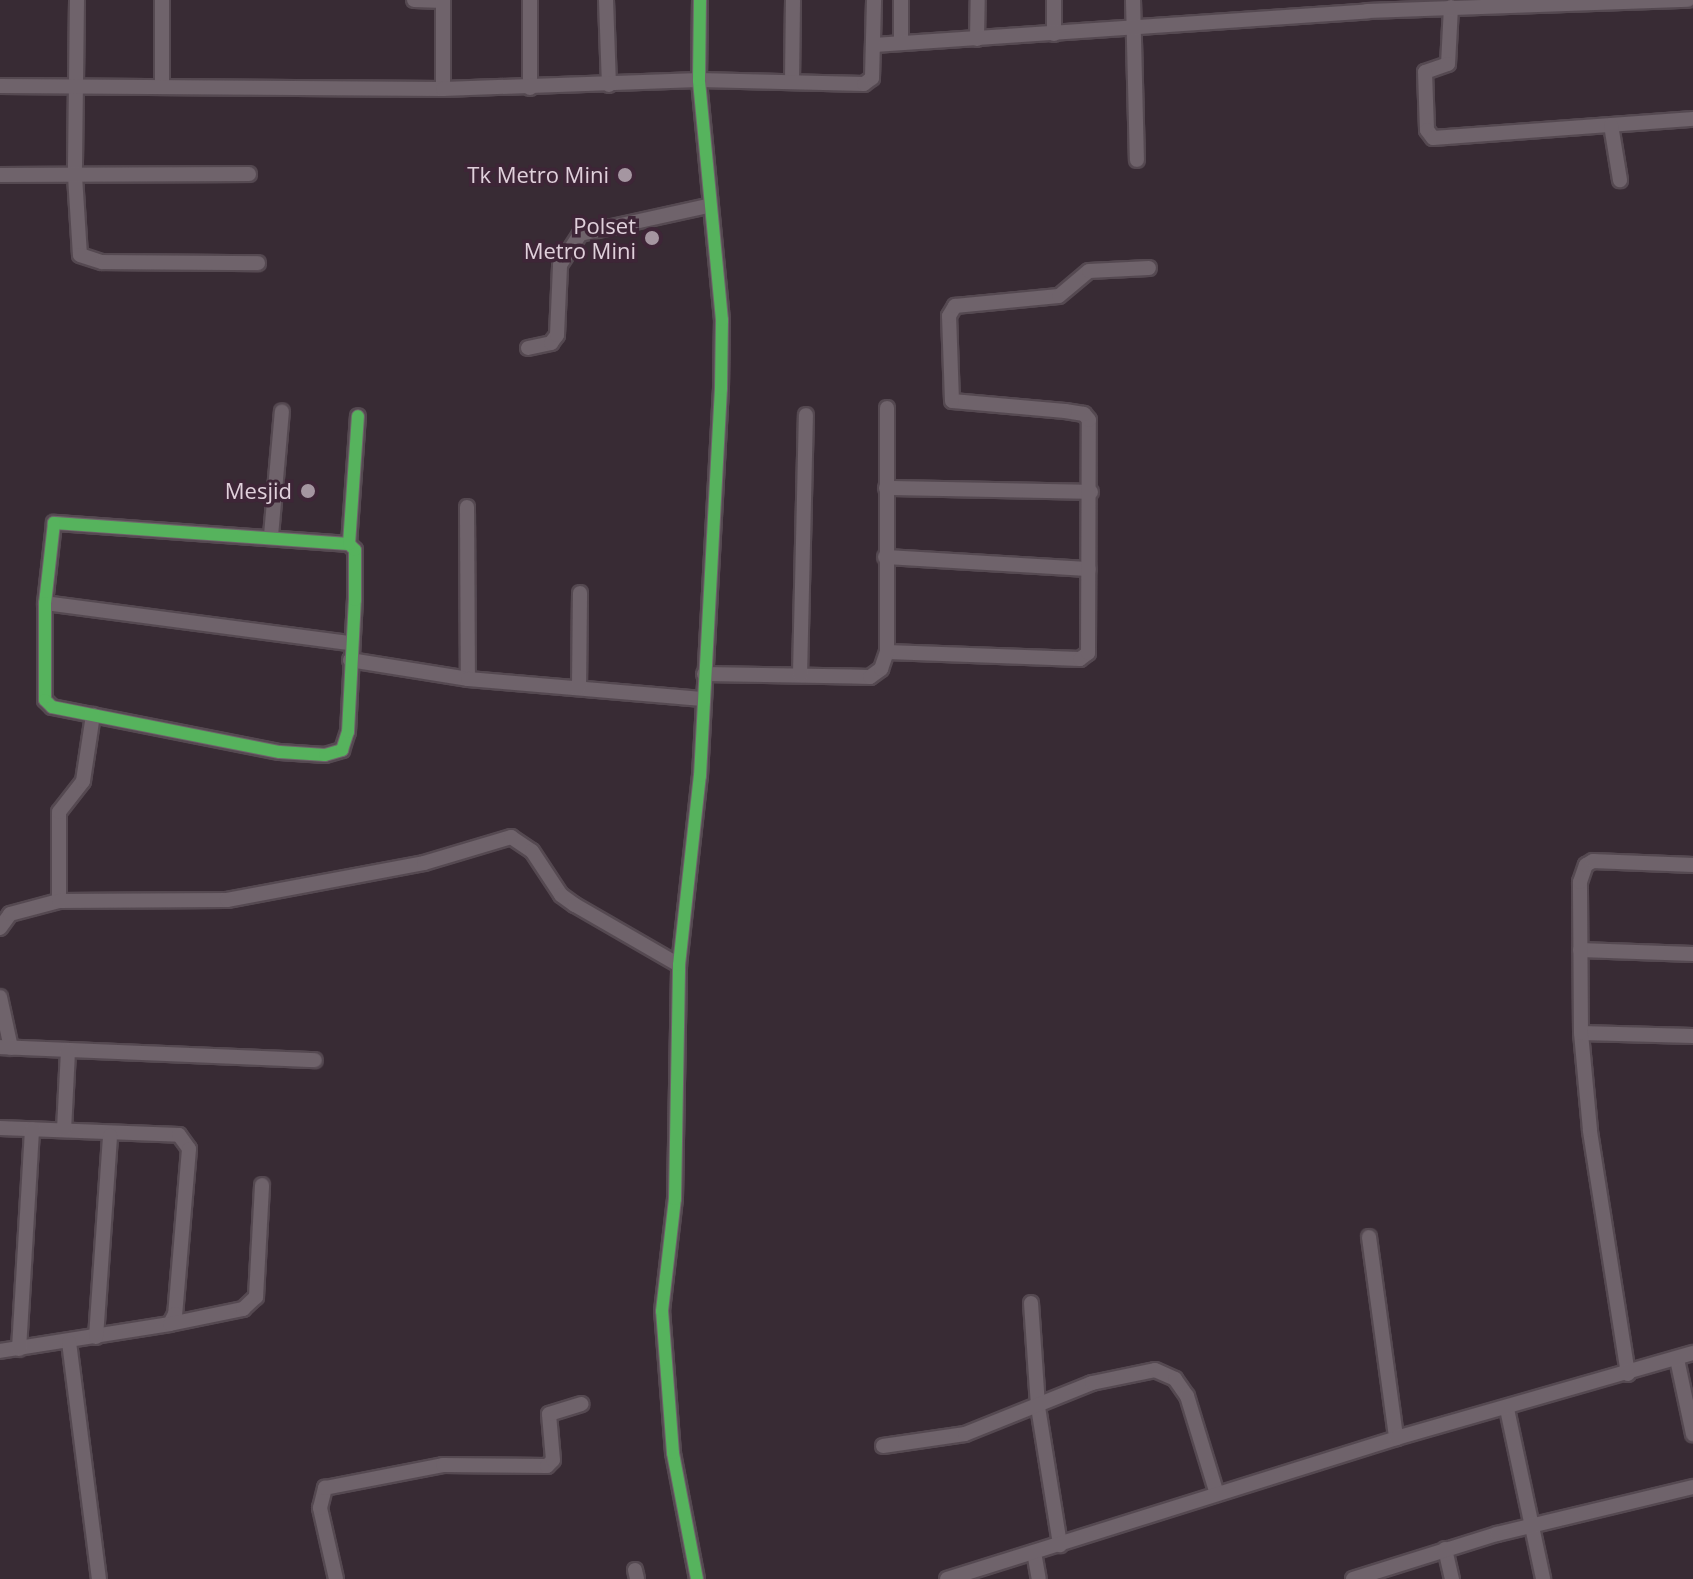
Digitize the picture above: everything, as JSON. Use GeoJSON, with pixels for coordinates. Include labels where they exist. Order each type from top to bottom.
{"type":"FeatureCollection","features":[{"type":"Feature","properties":{"kind":"street"},"geometry":{"type":"LineString","coordinates":[[77,0],[75,176],[80,255],[89,260],[258,263]]}},
{"type":"Feature","properties":{"kind":"street"},"geometry":{"type":"LineString","coordinates":[[162,0],[162,83]]}},
{"type":"Feature","properties":{"kind":"street"},"geometry":{"type":"LineString","coordinates":[[414,0],[443,1],[443,89]]}},
{"type":"Feature","properties":{"kind":"street"},"geometry":{"type":"LineString","coordinates":[[530,0],[530,88]]}},
{"type":"Feature","properties":{"kind":"street"},"geometry":{"type":"LineString","coordinates":[[606,0],[609,85]]}},
{"type":"Feature","properties":{"kind":"street"},"geometry":{"type":"LineString","coordinates":[[697,1579],[673,1453],[662,1311],[679,1132],[679,965],[693,862],[722,320],[707,206],[699,80],[700,0]]}},
{"type":"Feature","properties":{"kind":"street"},"geometry":{"type":"LineString","coordinates":[[792,82],[793,0]]}},
{"type":"Feature","properties":{"kind":"street"},"geometry":{"type":"LineString","coordinates":[[0,86],[162,83],[443,89],[699,80],[864,84],[872,78],[874,0]]}},
{"type":"Feature","properties":{"kind":"street"},"geometry":{"type":"LineString","coordinates":[[901,0],[901,42]]}},
{"type":"Feature","properties":{"kind":"street"},"geometry":{"type":"LineString","coordinates":[[977,39],[978,0]]}},
{"type":"Feature","properties":{"kind":"street"},"geometry":{"type":"LineString","coordinates":[[1054,0],[1054,34]]}},
{"type":"Feature","properties":{"kind":"street"},"geometry":{"type":"LineString","coordinates":[[1133,0],[1137,160]]}},
{"type":"Feature","properties":{"kind":"street"},"geometry":{"type":"LineString","coordinates":[[874,45],[1132,31],[1424,4],[1451,7],[1688,0]]}},
{"type":"Feature","properties":{"kind":"street"},"geometry":{"type":"LineString","coordinates":[[1451,7],[1448,64],[1425,72],[1427,130],[1433,138],[1693,119]]}},
{"type":"Feature","properties":{"kind":"street"},"geometry":{"type":"LineString","coordinates":[[1611,125],[1620,180]]}},
{"type":"Feature","properties":{"kind":"street"},"geometry":{"type":"LineString","coordinates":[[0,175],[249,174]]}},
{"type":"Feature","properties":{"kind":"street"},"geometry":{"type":"LineString","coordinates":[[528,348],[551,343],[557,335],[560,265],[580,234],[707,206]]}},
{"type":"Feature","properties":{"kind":"street"},"geometry":{"type":"LineString","coordinates":[[887,652],[1083,658],[1090,649],[1089,420],[1084,414],[952,401],[949,316],[955,306],[1059,296],[1089,271],[1149,268]]}},
{"type":"Feature","properties":{"kind":"street"},"geometry":{"type":"LineString","coordinates":[[704,674],[870,677],[881,669],[887,652],[887,408]]}},
{"type":"Feature","properties":{"kind":"street"},"geometry":{"type":"LineString","coordinates":[[271,536],[282,411]]}},
{"type":"Feature","properties":{"kind":"street"},"geometry":{"type":"LineString","coordinates":[[800,675],[806,415]]}},
{"type":"Feature","properties":{"kind":"street"},"geometry":{"type":"LineString","coordinates":[[349,544],[358,416]]}},
{"type":"Feature","properties":{"kind":"street"},"geometry":{"type":"LineString","coordinates":[[886,488],[1091,492]]}},
{"type":"Feature","properties":{"kind":"street"},"geometry":{"type":"LineString","coordinates":[[467,507],[468,679]]}},
{"type":"Feature","properties":{"kind":"street"},"geometry":{"type":"LineString","coordinates":[[61,520],[349,544],[355,550],[349,643],[348,732],[342,750],[325,755],[280,752],[52,707],[45,700],[45,603],[51,527],[61,520]]}},
{"type":"Feature","properties":{"kind":"street"},"geometry":{"type":"LineString","coordinates":[[885,557],[1089,569]]}},
{"type":"Feature","properties":{"kind":"street"},"geometry":{"type":"LineString","coordinates":[[579,688],[580,593]]}},
{"type":"Feature","properties":{"kind":"street"},"geometry":{"type":"LineString","coordinates":[[45,603],[349,643]]}},
{"type":"Feature","properties":{"kind":"street"},"geometry":{"type":"LineString","coordinates":[[350,660],[468,679],[702,699]]}},
{"type":"Feature","properties":{"kind":"street"},"geometry":{"type":"LineString","coordinates":[[59,901],[59,812],[83,781],[93,715]]}},
{"type":"Feature","properties":{"kind":"street"},"geometry":{"type":"LineString","coordinates":[[0,928],[10,914],[59,901],[227,900],[411,866],[511,837],[532,851],[561,895],[679,965]]}},
{"type":"Feature","properties":{"kind":"street"},"geometry":{"type":"LineString","coordinates":[[1628,1374],[1601,1229],[1581,1033],[1580,882],[1586,865],[1693,865]]}},
{"type":"Feature","properties":{"kind":"street"},"geometry":{"type":"LineString","coordinates":[[1580,950],[1693,954]]}},
{"type":"Feature","properties":{"kind":"street"},"geometry":{"type":"LineString","coordinates":[[0,997],[6,1048],[315,1060]]}},
{"type":"Feature","properties":{"kind":"street"},"geometry":{"type":"LineString","coordinates":[[1581,1033],[1693,1036]]}},
{"type":"Feature","properties":{"kind":"street"},"geometry":{"type":"LineString","coordinates":[[64,1130],[68,1050]]}},
{"type":"Feature","properties":{"kind":"street"},"geometry":{"type":"LineString","coordinates":[[0,1128],[110,1135],[179,1135],[188,1143],[175,1314],[170,1324]]}},
{"type":"Feature","properties":{"kind":"street"},"geometry":{"type":"LineString","coordinates":[[19,1349],[32,1129]]}},
{"type":"Feature","properties":{"kind":"street"},"geometry":{"type":"LineString","coordinates":[[96,1337],[110,1135]]}},
{"type":"Feature","properties":{"kind":"street"},"geometry":{"type":"LineString","coordinates":[[0,1351],[69,1342],[243,1309],[256,1297],[262,1185]]}},
{"type":"Feature","properties":{"kind":"street"},"geometry":{"type":"LineString","coordinates":[[1369,1237],[1396,1438]]}},
{"type":"Feature","properties":{"kind":"street"},"geometry":{"type":"LineString","coordinates":[[1031,1303],[1038,1407],[1060,1545]]}},
{"type":"Feature","properties":{"kind":"street"},"geometry":{"type":"LineString","coordinates":[[69,1342],[99,1579]]}},
{"type":"Feature","properties":{"kind":"street"},"geometry":{"type":"LineString","coordinates":[[947,1579],[1396,1438],[1507,1409],[1693,1353]]}},
{"type":"Feature","properties":{"kind":"street"},"geometry":{"type":"LineString","coordinates":[[1677,1359],[1693,1434]]}},
{"type":"Feature","properties":{"kind":"street"},"geometry":{"type":"LineString","coordinates":[[883,1446],[934,1442],[1038,1407],[1092,1383],[1163,1372],[1187,1396],[1217,1494]]}},
{"type":"Feature","properties":{"kind":"street"},"geometry":{"type":"LineString","coordinates":[[336,1579],[320,1508],[325,1488],[443,1465],[547,1466],[553,1460],[549,1414],[581,1404]]}},
{"type":"Feature","properties":{"kind":"street"},"geometry":{"type":"LineString","coordinates":[[1507,1409],[1543,1579]]}},
{"type":"Feature","properties":{"kind":"street"},"geometry":{"type":"LineString","coordinates":[[1353,1579],[1376,1576],[1445,1549],[1532,1525],[1693,1487]]}},
{"type":"Feature","properties":{"kind":"street"},"geometry":{"type":"LineString","coordinates":[[1445,1549],[1452,1579]]}},
{"type":"Feature","properties":{"kind":"street"},"geometry":{"type":"LineString","coordinates":[[1034,1552],[1039,1579]]}},
{"type":"Feature","properties":{"kind":"cycle path"},"geometry":{"type":"LineString","coordinates":[[697,1579],[673,1453],[662,1311],[675,1199],[679,965],[700,776],[721,389],[722,320],[699,80],[700,0]]}},
{"type":"Feature","properties":{"kind":"cycle path"},"geometry":{"type":"LineString","coordinates":[[349,544],[54,523],[45,603],[45,700],[52,707],[280,752],[325,755],[342,750],[348,732],[355,600],[355,550],[349,544],[358,416]]}},
{"type":"Feature","properties":{"kind":"place","name":"Tk Metro Mini"},"geometry":{"type":"Point","coordinates":[625,175]}},
{"type":"Feature","properties":{"kind":"place","name":"Polset Metro Mini"},"geometry":{"type":"Point","coordinates":[652,238]}},
{"type":"Feature","properties":{"kind":"place","name":"Mesjid"},"geometry":{"type":"Point","coordinates":[308,491]}}]}
